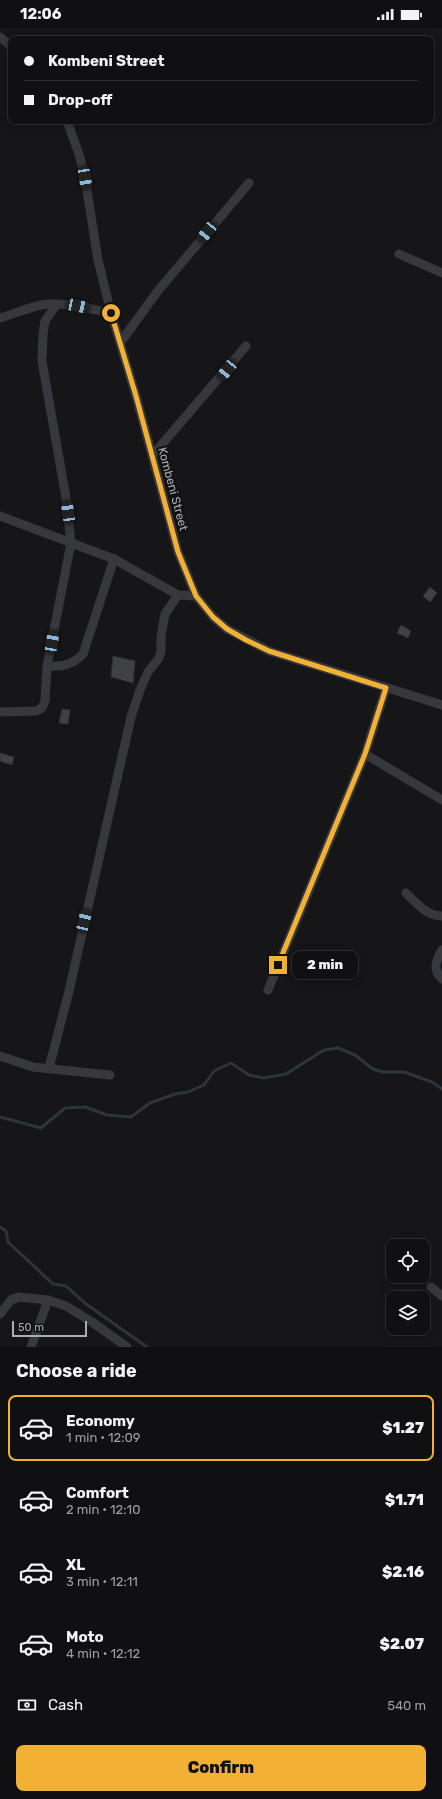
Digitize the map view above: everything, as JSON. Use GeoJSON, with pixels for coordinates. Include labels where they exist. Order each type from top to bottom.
{"type":"FeatureCollection","features":[{"type":"Feature","properties":{"kind":"street","name":"Kombeni Street"},"geometry":{"type":"LineString","coordinates":[[67,124],[79,154],[85,178],[98,260],[111,313],[136,396],[178,552],[196,596],[213,617],[227,629],[269,651],[442,705]]}},
{"type":"Feature","properties":{"kind":"street"},"geometry":{"type":"LineString","coordinates":[[120,343],[157,292],[249,183]]}},
{"type":"Feature","properties":{"kind":"street"},"geometry":{"type":"LineString","coordinates":[[400,254],[442,273]]}},
{"type":"Feature","properties":{"kind":"street"},"geometry":{"type":"LineString","coordinates":[[0,318],[43,305],[57,304],[78,306],[111,313]]}},
{"type":"Feature","properties":{"kind":"street"},"geometry":{"type":"LineString","coordinates":[[0,712],[36,711],[42,708],[45,701],[47,666],[71,544],[66,498],[42,361],[45,321],[57,304]]}},
{"type":"Feature","properties":{"kind":"street"},"geometry":{"type":"LineString","coordinates":[[152,456],[246,346]]}},
{"type":"Feature","properties":{"kind":"street"},"geometry":{"type":"LineString","coordinates":[[0,516],[114,559],[178,595],[196,596]]}},
{"type":"Feature","properties":{"kind":"street"},"geometry":{"type":"LineString","coordinates":[[47,666],[66,666],[75,662],[83,654],[114,559]]}},
{"type":"Feature","properties":{"kind":"street"},"geometry":{"type":"LineString","coordinates":[[49,1068],[131,717],[148,672],[159,658],[165,614],[178,595]]}},
{"type":"Feature","properties":{"kind":"street"},"geometry":{"type":"LineString","coordinates":[[268,990],[365,754],[386,688]]}},
{"type":"Feature","properties":{"kind":"street"},"geometry":{"type":"LineString","coordinates":[[365,754],[442,800]]}},
{"type":"Feature","properties":{"kind":"street"},"geometry":{"type":"LineString","coordinates":[[406,893],[419,906],[429,913],[442,916]]}},
{"type":"Feature","properties":{"kind":"street"},"geometry":{"type":"LineString","coordinates":[[442,950],[435,964],[436,970],[442,979]]}},
{"type":"Feature","properties":{"kind":"street"},"geometry":{"type":"LineString","coordinates":[[0,1056],[33,1067],[110,1075]]}},
{"type":"Feature","properties":{"kind":"street"},"geometry":{"type":"LineString","coordinates":[[431,1287],[442,1296]]}},
{"type":"Feature","properties":{"kind":"street"},"geometry":{"type":"LineString","coordinates":[[0,1314],[11,1300],[18,1297],[48,1300],[66,1306],[92,1322],[127,1347]]}},
{"type":"Feature","properties":{"kind":"street"},"geometry":{"type":"LineString","coordinates":[[32,1347],[48,1300]]}},
{"type":"Feature","properties":{"kind":"building"},"geometry":{"type":"Polygon","coordinates":[[[430,587],[437,593],[430,602],[423,596],[430,587]]]}},
{"type":"Feature","properties":{"kind":"building"},"geometry":{"type":"Polygon","coordinates":[[[401,625],[411,631],[408,638],[397,633],[401,625]]]}},
{"type":"Feature","properties":{"kind":"building"},"geometry":{"type":"Polygon","coordinates":[[[113,656],[135,661],[133,683],[111,677],[113,656]]]}},
{"type":"Feature","properties":{"kind":"building"},"geometry":{"type":"Polygon","coordinates":[[[62,709],[70,710],[68,724],[59,723],[62,709]]]}},
{"type":"Feature","properties":{"kind":"building"},"geometry":{"type":"Polygon","coordinates":[[[0,753],[14,757],[12,765],[0,761],[0,753]]]}},
{"type":"Feature","properties":{"kind":"building"},"geometry":{"type":"Polygon","coordinates":[[[315,962],[327,965],[325,974],[313,972],[315,962]]]}},
{"type":"Feature","properties":{"kind":"waterway"},"geometry":{"type":"LineString","coordinates":[[0,1117],[41,1128],[65,1108],[85,1107],[107,1115],[131,1117],[150,1103],[175,1094],[188,1092],[204,1085],[214,1071],[231,1063],[249,1075],[263,1078],[286,1074],[324,1050],[338,1048],[355,1055],[373,1069],[383,1072],[404,1072],[432,1082],[442,1089]]}},
{"type":"Feature","properties":{"kind":"waterway"},"geometry":{"type":"LineString","coordinates":[[0,1227],[6,1231],[8,1242],[53,1284],[66,1286],[86,1304],[147,1347]]}},
{"type":"Feature","properties":{"kind":"route"},"geometry":{"type":"LineString","coordinates":[[111,313],[136,396],[178,552],[196,596],[213,617],[227,629],[246,640],[269,651],[386,688],[365,754],[278,965]]}}]}
